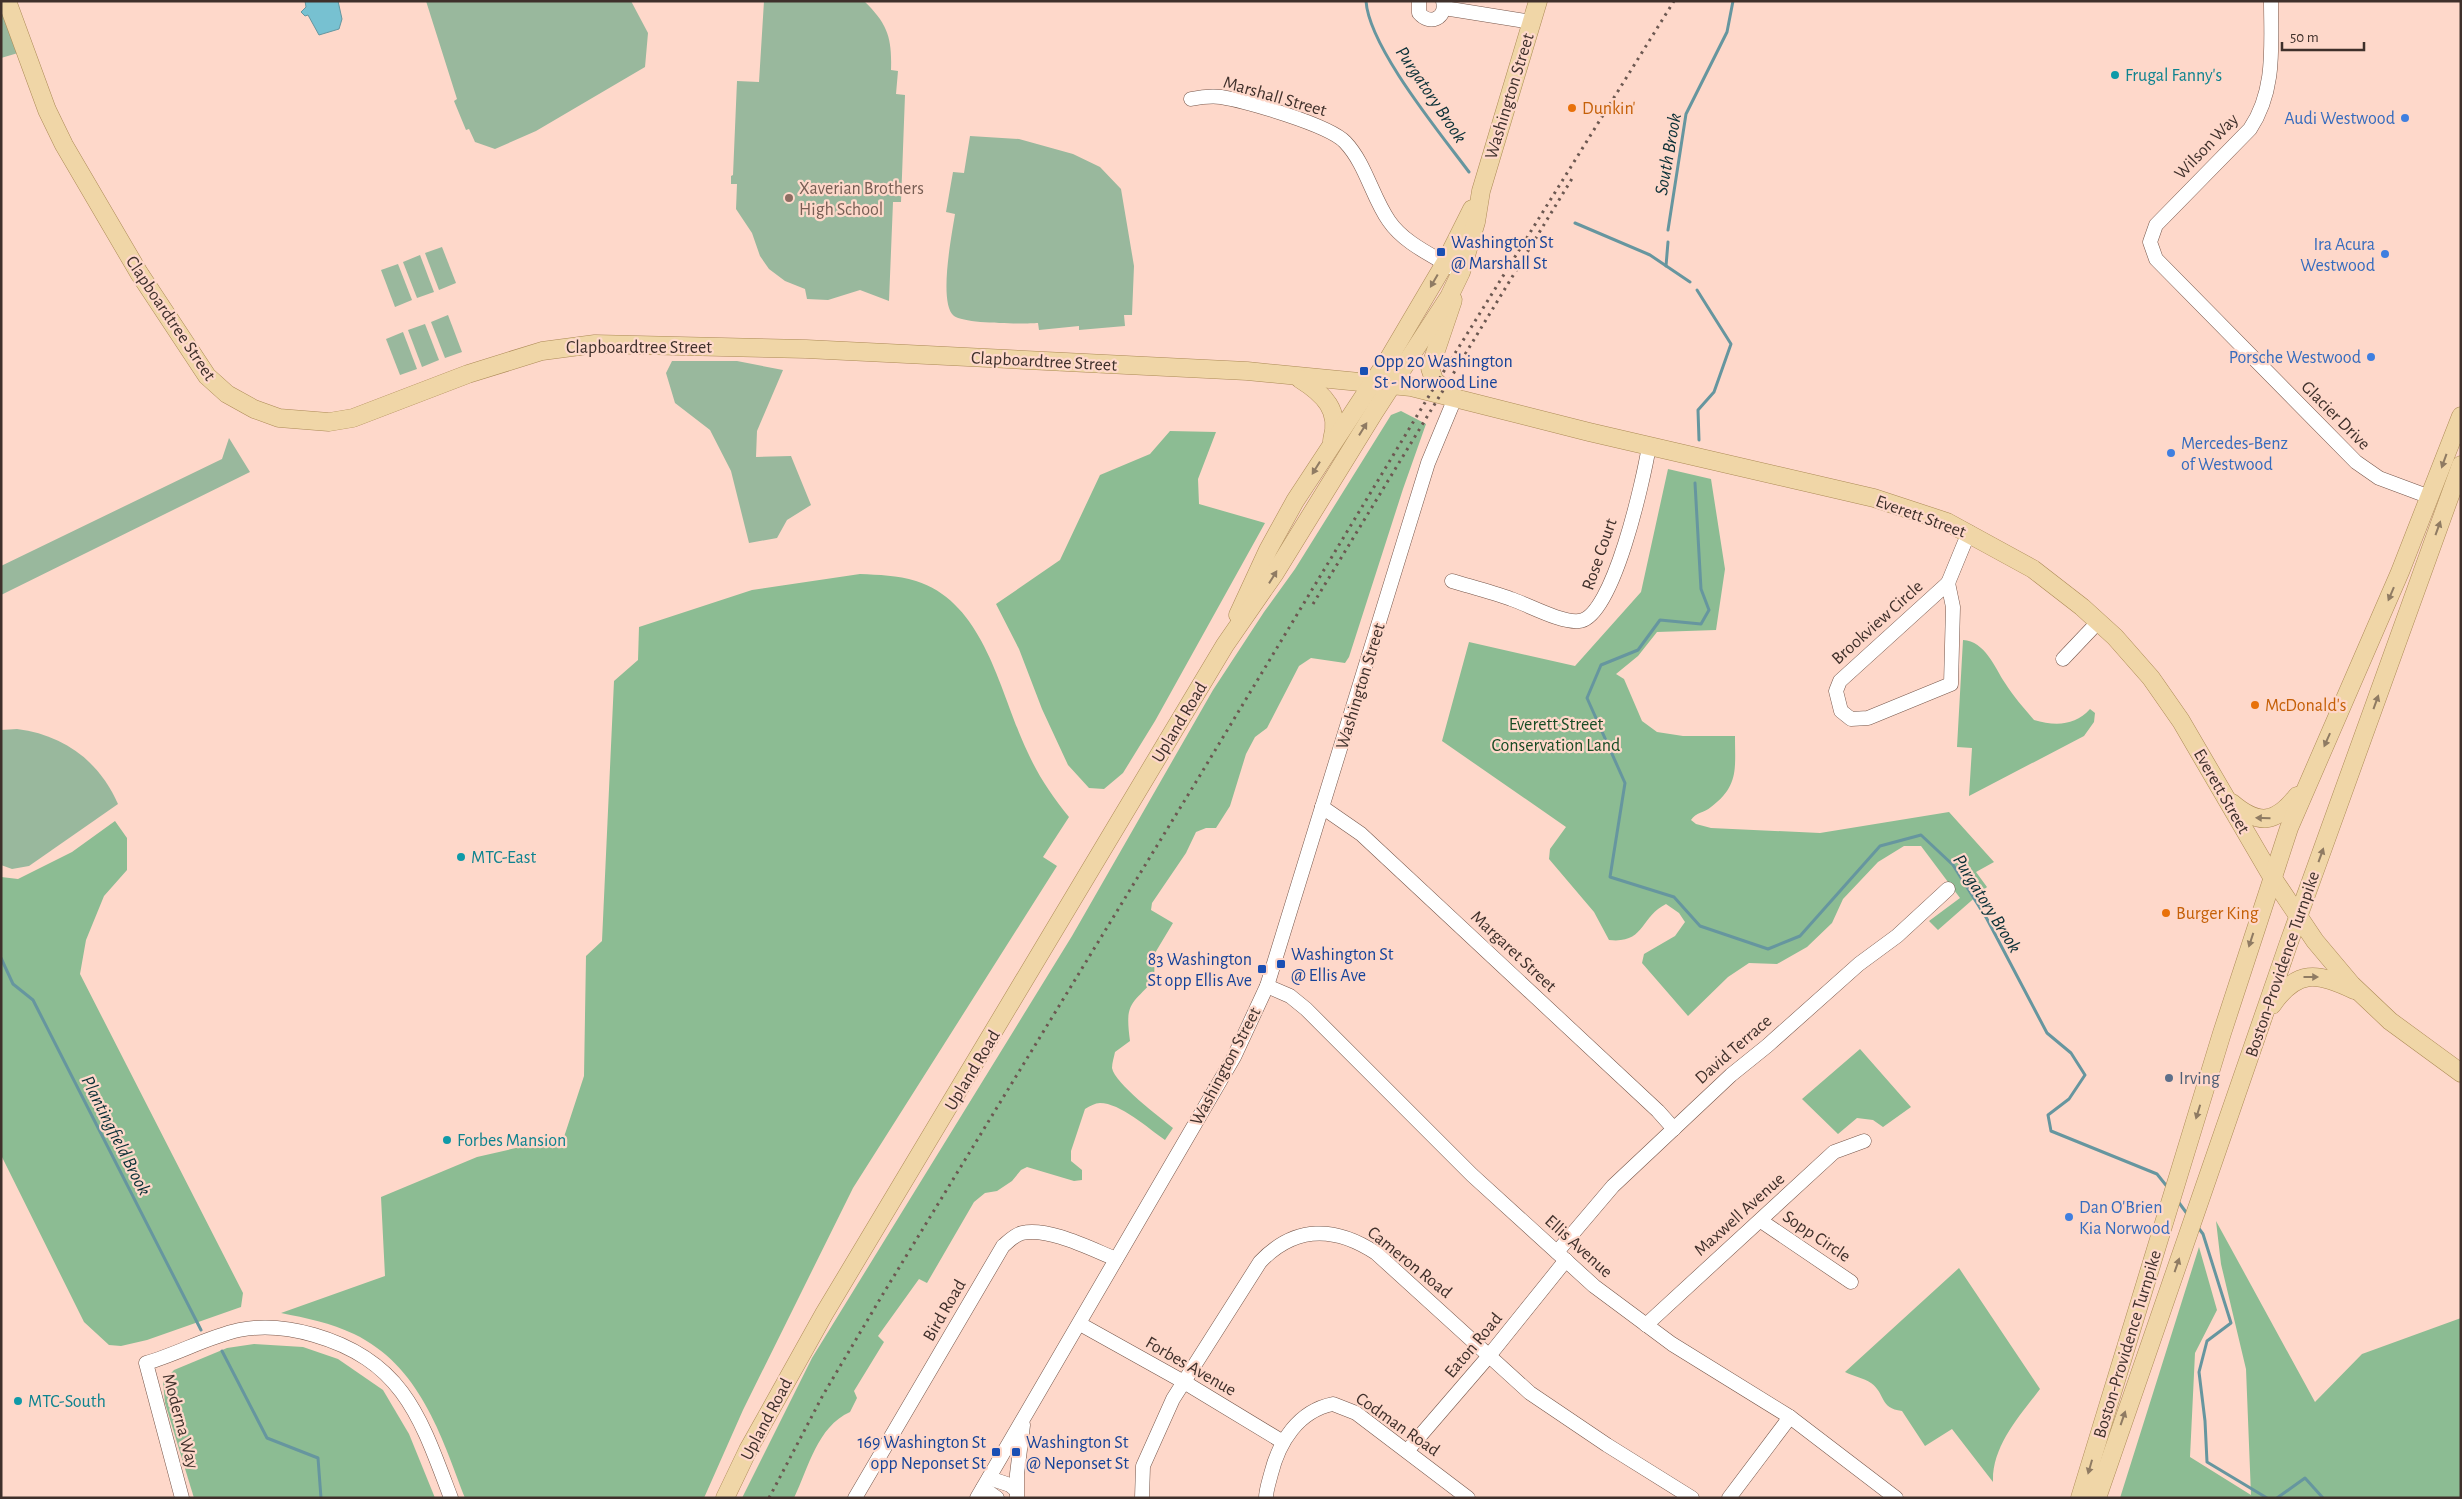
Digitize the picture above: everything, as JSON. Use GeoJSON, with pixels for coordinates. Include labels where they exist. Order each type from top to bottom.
{"type":"FeatureCollection","features":[{"type":"Feature","properties":{"kind":"main road","name":"Clapboardtree Street"},"geometry":{"type":"LineString","coordinates":[[7,1],[47,110],[64,145],[121,243],[170,320],[207,376],[227,394],[254,409],[279,418],[329,422],[353,418],[468,374],[542,351],[595,344],[806,349],[1035,360],[1247,371],[1298,378],[1371,384]]}},
{"type":"Feature","properties":{"kind":"main road","name":"Washington Street"},"geometry":{"type":"LineString","coordinates":[[1392,385],[1449,297],[1461,272],[1476,222],[1481,191],[1538,1]]}},
{"type":"Feature","properties":{"kind":"main road","name":"Washington Street"},"geometry":{"type":"LineString","coordinates":[[1371,384],[1389,358],[1445,263],[1481,191]]}},
{"type":"Feature","properties":{"kind":"main road"},"geometry":{"type":"LineString","coordinates":[[1455,398],[1434,380],[1430,368],[1461,272]]}},
{"type":"Feature","properties":{"kind":"main road"},"geometry":{"type":"LineString","coordinates":[[1298,378],[1318,392],[1331,406],[1336,421],[1332,444]]}},
{"type":"Feature","properties":{"kind":"main road","name":"Everett Street"},"geometry":{"type":"LineString","coordinates":[[1371,384],[1392,385],[1455,398],[1874,498],[1932,517],[1969,532],[2033,569],[2099,621],[2159,689],[2195,744],[2272,877],[2298,917],[2335,965],[2361,994]]}},
{"type":"Feature","properties":{"kind":"main road","name":"Upland Road"},"geometry":{"type":"LineString","coordinates":[[1225,645],[1268,550],[1295,501],[1371,384]]}},
{"type":"Feature","properties":{"kind":"main road","name":"Upland Road"},"geometry":{"type":"LineString","coordinates":[[725,1498],[748,1450],[829,1307],[1225,645],[1263,593],[1392,385]]}},
{"type":"Feature","properties":{"kind":"main road","name":"Boston-Providence Turnpike"},"geometry":{"type":"LineString","coordinates":[[2080,1498],[2181,1165],[2272,877],[2310,777],[2400,572],[2461,416]]}},
{"type":"Feature","properties":{"kind":"main road","name":"Boston-Providence Turnpike"},"geometry":{"type":"LineString","coordinates":[[2097,1498],[2298,917],[2461,465]]}},
{"type":"Feature","properties":{"kind":"main road"},"geometry":{"type":"LineString","coordinates":[[2224,794],[2248,814],[2268,819],[2284,811],[2310,777]]}},
{"type":"Feature","properties":{"kind":"main road"},"geometry":{"type":"LineString","coordinates":[[2263,1017],[2286,987],[2301,977],[2310,976],[2326,979],[2361,994],[2390,1021],[2426,1050],[2461,1074]]}},
{"type":"Feature","properties":{"kind":"street"},"geometry":{"type":"LineString","coordinates":[[1419,1],[1419,13],[1423,18],[1430,20],[1436,19],[1443,5],[1532,22]]}},
{"type":"Feature","properties":{"kind":"street","name":"Wilson Way"},"geometry":{"type":"LineString","coordinates":[[2151,247],[2151,236],[2156,225],[2250,129],[2258,118],[2264,105],[2271,72],[2271,1]]}},
{"type":"Feature","properties":{"kind":"street","name":"Marshall Street"},"geometry":{"type":"LineString","coordinates":[[1191,99],[1220,97],[1234,100],[1318,125],[1338,135],[1358,160],[1389,222],[1405,238],[1461,272]]}},
{"type":"Feature","properties":{"kind":"street","name":"Glacier Drive"},"geometry":{"type":"LineString","coordinates":[[2151,247],[2156,259],[2356,462],[2379,478],[2430,497]]}},
{"type":"Feature","properties":{"kind":"street","name":"Washington Street"},"geometry":{"type":"LineString","coordinates":[[983,1488],[1234,1056],[1266,986],[1428,463],[1455,398]]}},
{"type":"Feature","properties":{"kind":"street","name":"Rose Court"},"geometry":{"type":"LineString","coordinates":[[1452,582],[1512,599],[1579,622],[1593,616],[1611,586],[1650,446]]}},
{"type":"Feature","properties":{"kind":"street","name":"Brookview Circle"},"geometry":{"type":"LineString","coordinates":[[1948,583],[1953,607],[1951,684],[1868,718],[1851,719],[1841,711],[1836,691],[1840,681],[1948,583],[1969,532]]}},
{"type":"Feature","properties":{"kind":"street"},"geometry":{"type":"LineString","coordinates":[[2064,659],[2099,621]]}},
{"type":"Feature","properties":{"kind":"street","name":"Margaret Street"},"geometry":{"type":"LineString","coordinates":[[1322,807],[1361,834],[1419,887],[1658,1111],[1674,1129]]}},
{"type":"Feature","properties":{"kind":"street","name":"David Terrace"},"geometry":{"type":"LineString","coordinates":[[1562,1256],[1613,1186],[1731,1075],[1767,1046],[1859,964],[1897,936],[1948,889]]}},
{"type":"Feature","properties":{"kind":"street","name":"Ellis Avenue"},"geometry":{"type":"LineString","coordinates":[[1266,986],[1290,996],[1306,1009],[1472,1175],[1594,1286],[1646,1325],[1790,1417],[1896,1498]]}},
{"type":"Feature","properties":{"kind":"street","name":"Maxwell Avenue"},"geometry":{"type":"LineString","coordinates":[[1646,1325],[1834,1152],[1864,1141]]}},
{"type":"Feature","properties":{"kind":"street","name":"Sopp Circle"},"geometry":{"type":"LineString","coordinates":[[1761,1220],[1851,1282]]}},
{"type":"Feature","properties":{"kind":"street","name":"Bird Road"},"geometry":{"type":"LineString","coordinates":[[855,1498],[1003,1246],[1018,1235],[1035,1233],[1059,1238],[1116,1259]]}},
{"type":"Feature","properties":{"kind":"street","name":"Cameron Road"},"geometry":{"type":"LineString","coordinates":[[1142,1498],[1143,1466],[1173,1399],[1260,1262],[1272,1250],[1290,1240],[1315,1234],[1342,1235],[1357,1240],[1376,1253],[1488,1357],[1530,1392],[1607,1445],[1692,1498]]}},
{"type":"Feature","properties":{"kind":"street","name":"Eaton Road"},"geometry":{"type":"LineString","coordinates":[[1407,1452],[1488,1357],[1562,1256]]}},
{"type":"Feature","properties":{"kind":"street","name":"Forbes Avenue"},"geometry":{"type":"LineString","coordinates":[[1080,1324],[1184,1382],[1283,1442]]}},
{"type":"Feature","properties":{"kind":"street","name":"Moderna Way"},"geometry":{"type":"LineString","coordinates":[[182,1498],[146,1363],[218,1336],[261,1327],[282,1328],[330,1339],[373,1363],[391,1378],[419,1419],[451,1498]]}},
{"type":"Feature","properties":{"kind":"street","name":"Codman Road"},"geometry":{"type":"LineString","coordinates":[[1266,1498],[1275,1459],[1283,1442],[1299,1420],[1311,1412],[1333,1404],[1356,1413],[1468,1498]]}},
{"type":"Feature","properties":{"kind":"street"},"geometry":{"type":"LineString","coordinates":[[1729,1498],[1790,1417]]}},
{"type":"Feature","properties":{"kind":"street"},"geometry":{"type":"LineString","coordinates":[[1017,1494],[1023,1419]]}},
{"type":"Feature","properties":{"kind":"street"},"geometry":{"type":"LineString","coordinates":[[983,1488],[1010,1485],[1017,1494]]}},
{"type":"Feature","properties":{"kind":"street"},"geometry":{"type":"LineString","coordinates":[[983,1488],[997,1498]]}},
{"type":"Feature","properties":{"kind":"green space"},"geometry":{"type":"Polygon","coordinates":[[[426,1],[631,1],[648,33],[645,67],[536,131],[495,149],[475,142],[469,129],[466,130],[454,101],[457,99],[426,1]]]}},
{"type":"Feature","properties":{"kind":"green space"},"geometry":{"type":"Polygon","coordinates":[[[764,1],[864,1],[878,17],[887,32],[891,49],[891,70],[898,71],[896,94],[905,95],[901,202],[893,202],[889,301],[860,290],[828,300],[807,299],[805,289],[785,281],[769,269],[760,256],[752,233],[736,209],[737,184],[731,184],[731,176],[733,175],[737,81],[759,82],[764,1]]]}},
{"type":"Feature","properties":{"kind":"green space"},"geometry":{"type":"Polygon","coordinates":[[[1,7],[18,53],[1,58],[1,7]]]}},
{"type":"Feature","properties":{"kind":"green space"},"geometry":{"type":"Polygon","coordinates":[[[970,136],[1019,139],[1073,154],[1100,167],[1121,189],[1134,266],[1132,315],[1124,315],[1125,326],[1079,330],[1079,326],[1039,330],[1038,323],[981,322],[960,319],[954,316],[949,309],[946,283],[955,214],[946,212],[953,172],[964,173],[970,136]]]}},
{"type":"Feature","properties":{"kind":"green space"},"geometry":{"type":"Polygon","coordinates":[[[442,247],[456,283],[439,290],[425,253],[442,247]]]}},
{"type":"Feature","properties":{"kind":"green space"},"geometry":{"type":"Polygon","coordinates":[[[420,255],[434,292],[417,298],[403,262],[420,255]]]}},
{"type":"Feature","properties":{"kind":"green space"},"geometry":{"type":"Polygon","coordinates":[[[398,264],[412,300],[395,307],[381,270],[398,264]]]}},
{"type":"Feature","properties":{"kind":"green space"},"geometry":{"type":"Polygon","coordinates":[[[448,315],[462,352],[445,358],[431,322],[448,315]]]}},
{"type":"Feature","properties":{"kind":"green space"},"geometry":{"type":"Polygon","coordinates":[[[425,324],[439,360],[422,367],[408,330],[425,324]]]}},
{"type":"Feature","properties":{"kind":"green space"},"geometry":{"type":"Polygon","coordinates":[[[403,332],[417,369],[400,375],[386,339],[403,332]]]}},
{"type":"Feature","properties":{"kind":"green space"},"geometry":{"type":"Polygon","coordinates":[[[672,361],[737,361],[783,370],[757,431],[756,457],[791,456],[811,505],[787,520],[777,538],[749,543],[731,471],[710,430],[675,403],[666,373],[672,361]]]}},
{"type":"Feature","properties":{"kind":"green space"},"geometry":{"type":"Polygon","coordinates":[[[1401,411],[1426,424],[1349,657],[1345,663],[1311,658],[1299,666],[1267,728],[1255,737],[1246,754],[1230,806],[1216,828],[1206,828],[1196,832],[1186,853],[1152,903],[1151,910],[1173,923],[1155,953],[1154,980],[1131,1006],[1128,1019],[1130,1041],[1115,1052],[1112,1068],[1115,1075],[1129,1091],[1173,1128],[1165,1140],[1134,1117],[1116,1107],[1108,1104],[1094,1104],[1085,1109],[1071,1151],[1071,1161],[1082,1170],[1082,1180],[1074,1181],[1027,1167],[1021,1170],[1012,1181],[997,1191],[985,1193],[974,1202],[927,1283],[919,1279],[878,1336],[884,1342],[854,1391],[857,1398],[850,1412],[829,1427],[815,1449],[794,1498],[742,1498],[812,1358],[1072,936],[1213,690],[1264,612],[1295,569],[1391,415],[1401,411]]]}},
{"type":"Feature","properties":{"kind":"green space"},"geometry":{"type":"Polygon","coordinates":[[[1170,431],[1216,432],[1198,479],[1199,504],[1265,523],[1155,721],[1123,773],[1104,789],[1089,788],[1068,765],[1042,709],[1019,649],[996,604],[1060,560],[1100,475],[1150,454],[1170,431]]]}},
{"type":"Feature","properties":{"kind":"green space"},"geometry":{"type":"Polygon","coordinates":[[[229,438],[250,472],[1,595],[1,566],[222,459],[229,438]]]}},
{"type":"Feature","properties":{"kind":"green space","name":"Everett Street Conservation Land"},"geometry":{"type":"Polygon","coordinates":[[[1668,469],[1711,479],[1725,569],[1716,630],[1657,632],[1638,656],[1616,674],[1624,679],[1642,721],[1657,732],[1683,736],[1735,736],[1734,776],[1727,792],[1708,809],[1695,815],[1691,820],[1696,824],[1711,828],[1820,833],[1949,812],[1994,862],[1976,872],[1987,887],[1938,930],[1929,921],[1960,898],[1921,846],[1904,846],[1878,862],[1843,899],[1832,923],[1807,947],[1777,964],[1749,963],[1728,977],[1688,1016],[1642,963],[1644,954],[1675,936],[1685,922],[1679,913],[1666,904],[1651,916],[1636,934],[1621,940],[1609,940],[1594,912],[1549,859],[1550,849],[1566,827],[1442,741],[1469,642],[1575,666],[1641,592],[1668,469]]]}},
{"type":"Feature","properties":{"kind":"green space"},"geometry":{"type":"Polygon","coordinates":[[[860,574],[909,579],[940,592],[959,609],[975,630],[999,679],[1032,762],[1046,786],[1069,817],[1043,857],[1057,866],[853,1188],[743,1410],[704,1498],[465,1498],[437,1427],[412,1383],[396,1364],[377,1348],[345,1330],[281,1313],[385,1276],[381,1197],[477,1157],[564,1137],[584,1076],[586,956],[602,941],[614,681],[638,660],[639,627],[752,590],[860,574]]]}},
{"type":"Feature","properties":{"kind":"green space"},"geometry":{"type":"Polygon","coordinates":[[[1963,640],[1977,645],[1983,650],[2012,693],[2034,720],[2057,724],[2078,719],[2090,709],[2095,713],[2094,722],[2084,736],[1969,796],[1972,748],[1957,747],[1963,640]]]}},
{"type":"Feature","properties":{"kind":"green space"},"geometry":{"type":"Polygon","coordinates":[[[17,729],[50,737],[78,753],[101,775],[118,804],[29,866],[12,869],[1,865],[1,730],[17,729]]]}},
{"type":"Feature","properties":{"kind":"green space"},"geometry":{"type":"Polygon","coordinates":[[[115,821],[127,838],[127,870],[104,896],[86,940],[80,974],[243,1293],[241,1307],[147,1340],[121,1346],[109,1345],[84,1322],[1,1155],[1,877],[18,879],[72,852],[115,821]]]}},
{"type":"Feature","properties":{"kind":"green space"},"geometry":{"type":"Polygon","coordinates":[[[1860,1049],[1911,1107],[1883,1127],[1873,1120],[1857,1118],[1838,1134],[1802,1099],[1860,1049]]]}},
{"type":"Feature","properties":{"kind":"green space"},"geometry":{"type":"Polygon","coordinates":[[[2216,1221],[2315,1402],[2362,1354],[2461,1318],[2461,1498],[2120,1498],[2199,1247],[2217,1310],[2195,1353],[2190,1457],[2251,1495],[2246,1369],[2221,1264],[2216,1221]]]}},
{"type":"Feature","properties":{"kind":"green space"},"geometry":{"type":"Polygon","coordinates":[[[1959,1268],[2040,1389],[2008,1432],[1997,1456],[1993,1482],[1952,1429],[1925,1446],[1902,1411],[1886,1404],[1876,1387],[1871,1383],[1845,1372],[1959,1268]]]}},
{"type":"Feature","properties":{"kind":"green space"},"geometry":{"type":"Polygon","coordinates":[[[254,1344],[303,1347],[338,1359],[383,1390],[409,1434],[435,1498],[194,1498],[165,1403],[163,1382],[174,1370],[227,1348],[254,1344]]]}},
{"type":"Feature","properties":{"kind":"water"},"geometry":{"type":"Polygon","coordinates":[[[305,1],[338,1],[342,19],[339,29],[319,35],[308,15],[305,16],[301,12],[306,7],[305,1]]]}},
{"type":"Feature","properties":{"kind":"waterway","name":"Purgatory Brook"},"geometry":{"type":"LineString","coordinates":[[1366,1],[1370,20],[1379,42],[1392,65],[1424,113],[1469,172]]}},
{"type":"Feature","properties":{"kind":"waterway","name":"South Brook"},"geometry":{"type":"LineString","coordinates":[[1668,230],[1686,114],[1727,32],[1733,1]]}},
{"type":"Feature","properties":{"kind":"waterway","name":"Purgatory Brook"},"geometry":{"type":"LineString","coordinates":[[1575,223],[1650,255],[1690,282]]}},
{"type":"Feature","properties":{"kind":"waterway","name":"South Brook"},"geometry":{"type":"LineString","coordinates":[[1666,266],[1668,242]]}},
{"type":"Feature","properties":{"kind":"waterway","name":"Purgatory Brook"},"geometry":{"type":"LineString","coordinates":[[1697,290],[1731,344],[1714,392],[1698,410],[1699,440]]}},
{"type":"Feature","properties":{"kind":"waterway","name":"Purgatory Brook"},"geometry":{"type":"LineString","coordinates":[[1695,483],[1701,589],[1709,610],[1701,624],[1660,620],[1638,650],[1601,665],[1587,698],[1625,783],[1610,877],[1674,897],[1700,926],[1768,949],[1800,936],[1880,846],[1921,835],[1953,865],[1987,919],[2047,1033],[2071,1053],[2085,1075],[2069,1099],[2048,1115],[2051,1131],[2157,1174],[2169,1189]]}},
{"type":"Feature","properties":{"kind":"waterway","name":"Plantingfield Brook"},"geometry":{"type":"LineString","coordinates":[[1,958],[13,984],[33,1000],[201,1330]]}},
{"type":"Feature","properties":{"kind":"waterway","name":"Purgatory Brook"},"geometry":{"type":"LineString","coordinates":[[2177,1200],[2188,1215]]}},
{"type":"Feature","properties":{"kind":"waterway","name":"Purgatory Brook"},"geometry":{"type":"LineString","coordinates":[[2197,1226],[2203,1234],[2231,1323],[2207,1341],[2199,1372],[2205,1421],[2207,1462],[2267,1498]]}},
{"type":"Feature","properties":{"kind":"waterway","name":"Plantingfield Brook"},"geometry":{"type":"LineString","coordinates":[[222,1351],[267,1438],[318,1458],[321,1498]]}},
{"type":"Feature","properties":{"kind":"waterway","name":"Purgatory Brook"},"geometry":{"type":"LineString","coordinates":[[2277,1498],[2305,1478],[2323,1498]]}},
{"type":"Feature","properties":{"kind":"railway"},"geometry":{"type":"LineString","coordinates":[[769,1498],[823,1395],[883,1294],[1199,777],[1444,371],[1674,1]]}},
{"type":"Feature","properties":{"kind":"railway"},"geometry":{"type":"LineString","coordinates":[[1313,604],[1573,177]]}},
{"type":"Feature","properties":{"kind":"place","name":"Frugal Fanny's"},"geometry":{"type":"Point","coordinates":[2115,75]}},
{"type":"Feature","properties":{"kind":"place","name":"Dunkin'"},"geometry":{"type":"Point","coordinates":[1572,108]}},
{"type":"Feature","properties":{"kind":"place","name":"Audi Westwood"},"geometry":{"type":"Point","coordinates":[2405,118]}},
{"type":"Feature","properties":{"kind":"place","name":"Xaverian Brothers High School"},"geometry":{"type":"Point","coordinates":[789,198]}},
{"type":"Feature","properties":{"kind":"place","name":"Washington St @ Marshall St"},"geometry":{"type":"Point","coordinates":[1441,252]}},
{"type":"Feature","properties":{"kind":"place","name":"Ira Acura Westwood"},"geometry":{"type":"Point","coordinates":[2385,254]}},
{"type":"Feature","properties":{"kind":"place","name":"Porsche Westwood"},"geometry":{"type":"Point","coordinates":[2371,357]}},
{"type":"Feature","properties":{"kind":"place","name":"Opp 20 Washington St - Norwood Line"},"geometry":{"type":"Point","coordinates":[1364,371]}},
{"type":"Feature","properties":{"kind":"place","name":"Mercedes-Benz of Westwood"},"geometry":{"type":"Point","coordinates":[2171,453]}},
{"type":"Feature","properties":{"kind":"place","name":"McDonald's"},"geometry":{"type":"Point","coordinates":[2255,705]}},
{"type":"Feature","properties":{"kind":"place","name":"MTC-East"},"geometry":{"type":"Point","coordinates":[461,857]}},
{"type":"Feature","properties":{"kind":"place","name":"Burger King"},"geometry":{"type":"Point","coordinates":[2166,913]}},
{"type":"Feature","properties":{"kind":"place","name":"Washington St @ Ellis Ave"},"geometry":{"type":"Point","coordinates":[1281,964]}},
{"type":"Feature","properties":{"kind":"place","name":"83 Washington St opp Ellis Ave"},"geometry":{"type":"Point","coordinates":[1262,969]}},
{"type":"Feature","properties":{"kind":"place","name":"Irving"},"geometry":{"type":"Point","coordinates":[2169,1078]}},
{"type":"Feature","properties":{"kind":"place","name":"Forbes Mansion"},"geometry":{"type":"Point","coordinates":[447,1140]}},
{"type":"Feature","properties":{"kind":"place","name":"Dan O'Brien Kia Norwood"},"geometry":{"type":"Point","coordinates":[2069,1217]}},
{"type":"Feature","properties":{"kind":"place","name":"MTC-South"},"geometry":{"type":"Point","coordinates":[18,1401]}},
{"type":"Feature","properties":{"kind":"place","name":"169 Washington St opp Neponset St"},"geometry":{"type":"Point","coordinates":[996,1452]}},
{"type":"Feature","properties":{"kind":"place","name":"Washington St @ Neponset St"},"geometry":{"type":"Point","coordinates":[1016,1452]}}]}
